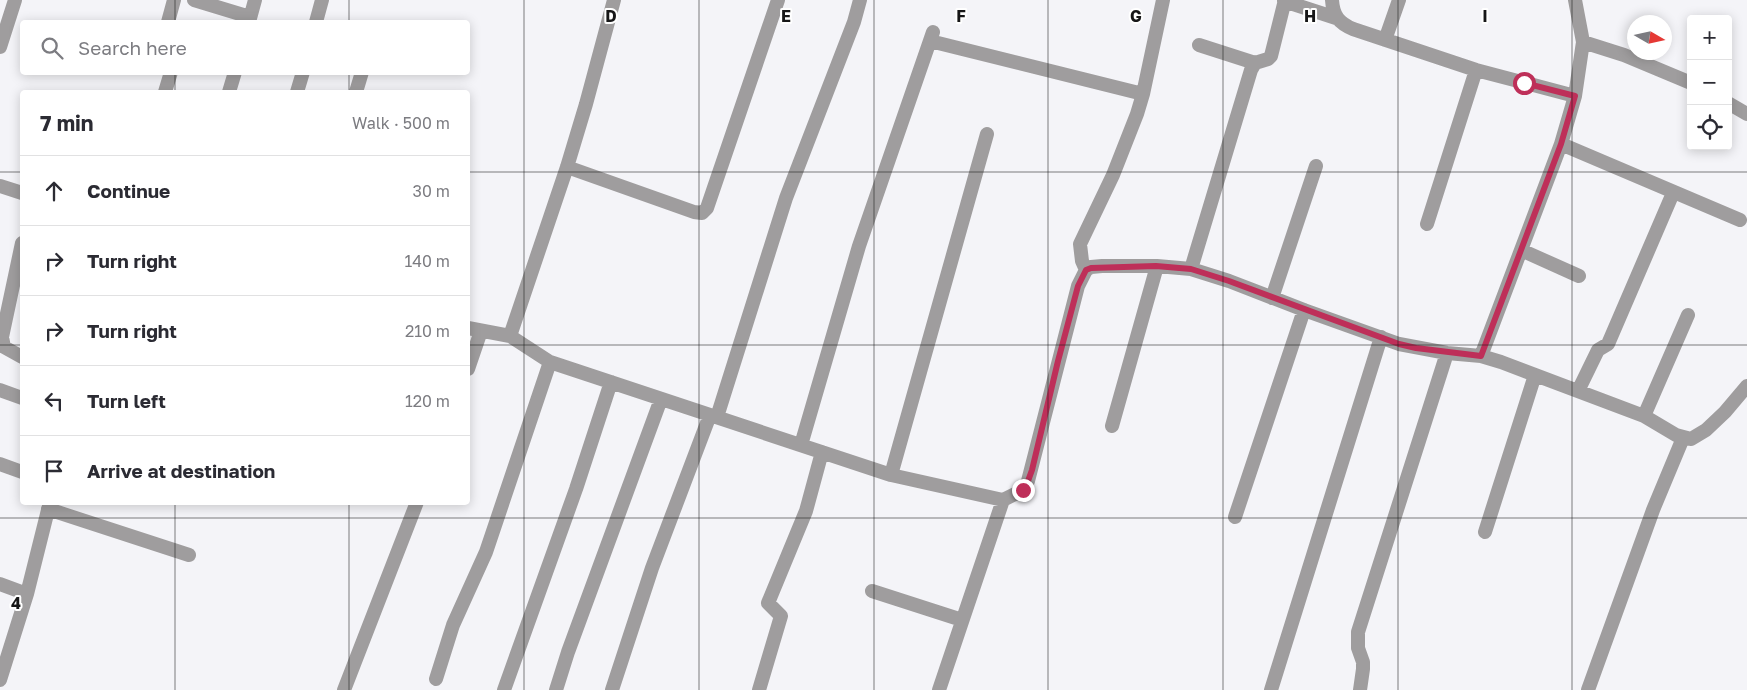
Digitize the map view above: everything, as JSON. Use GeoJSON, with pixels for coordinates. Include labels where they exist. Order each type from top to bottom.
{"type":"FeatureCollection","features":[{"type":"Feature","properties":{"kind":"street"},"geometry":{"type":"LineString","coordinates":[[0,47],[15,0]]}},
{"type":"Feature","properties":{"kind":"street"},"geometry":{"type":"LineString","coordinates":[[169,20],[174,0]]}},
{"type":"Feature","properties":{"kind":"street"},"geometry":{"type":"LineString","coordinates":[[194,0],[250,20],[255,0]]}},
{"type":"Feature","properties":{"kind":"street"},"geometry":{"type":"LineString","coordinates":[[317,20],[322,0]]}},
{"type":"Feature","properties":{"kind":"street"},"geometry":{"type":"LineString","coordinates":[[510,336],[567,167],[614,0]]}},
{"type":"Feature","properties":{"kind":"street"},"geometry":{"type":"LineString","coordinates":[[567,167],[694,212],[702,213],[707,208],[778,0]]}},
{"type":"Feature","properties":{"kind":"street"},"geometry":{"type":"LineString","coordinates":[[612,690],[652,568],[713,416],[786,198],[854,22],[860,0]]}},
{"type":"Feature","properties":{"kind":"street"},"geometry":{"type":"LineString","coordinates":[[1086,270],[1082,261],[1080,244],[1130,136],[1143,94],[1162,0]]}},
{"type":"Feature","properties":{"kind":"street"},"geometry":{"type":"LineString","coordinates":[[1199,45],[1255,63],[1268,59],[1271,56],[1285,0],[1336,18],[1348,27],[1385,40],[1476,70],[1575,96]]}},
{"type":"Feature","properties":{"kind":"street"},"geometry":{"type":"LineString","coordinates":[[1332,0],[1336,18]]}},
{"type":"Feature","properties":{"kind":"street"},"geometry":{"type":"LineString","coordinates":[[1385,40],[1399,0]]}},
{"type":"Feature","properties":{"kind":"street"},"geometry":{"type":"LineString","coordinates":[[1481,356],[1561,144],[1575,96],[1583,42],[1575,0]]}},
{"type":"Feature","properties":{"kind":"street"},"geometry":{"type":"LineString","coordinates":[[801,446],[859,246],[931,37],[1143,94]]}},
{"type":"Feature","properties":{"kind":"street"},"geometry":{"type":"LineString","coordinates":[[1583,42],[1624,54],[1687,81]]}},
{"type":"Feature","properties":{"kind":"street"},"geometry":{"type":"LineString","coordinates":[[1191,269],[1255,63]]}},
{"type":"Feature","properties":{"kind":"street"},"geometry":{"type":"LineString","coordinates":[[1427,224],[1476,70]]}},
{"type":"Feature","properties":{"kind":"street"},"geometry":{"type":"LineString","coordinates":[[166,90],[170,75]]}},
{"type":"Feature","properties":{"kind":"street"},"geometry":{"type":"LineString","coordinates":[[230,90],[234,75]]}},
{"type":"Feature","properties":{"kind":"street"},"geometry":{"type":"LineString","coordinates":[[298,90],[302,75]]}},
{"type":"Feature","properties":{"kind":"street"},"geometry":{"type":"LineString","coordinates":[[357,90],[361,75]]}},
{"type":"Feature","properties":{"kind":"street"},"geometry":{"type":"LineString","coordinates":[[1731,105],[1747,114]]}},
{"type":"Feature","properties":{"kind":"street"},"geometry":{"type":"LineString","coordinates":[[891,475],[986,134]]}},
{"type":"Feature","properties":{"kind":"street"},"geometry":{"type":"LineString","coordinates":[[1561,144],[1740,220]]}},
{"type":"Feature","properties":{"kind":"street"},"geometry":{"type":"LineString","coordinates":[[1272,298],[1316,166]]}},
{"type":"Feature","properties":{"kind":"street"},"geometry":{"type":"LineString","coordinates":[[0,186],[20,192]]}},
{"type":"Feature","properties":{"kind":"street"},"geometry":{"type":"LineString","coordinates":[[1578,391],[1598,350],[1608,344],[1673,193]]}},
{"type":"Feature","properties":{"kind":"street"},"geometry":{"type":"LineString","coordinates":[[1521,250],[1579,276]]}},
{"type":"Feature","properties":{"kind":"street"},"geometry":{"type":"LineString","coordinates":[[20,252],[2,337],[4,347],[20,356]]}},
{"type":"Feature","properties":{"kind":"street"},"geometry":{"type":"LineString","coordinates":[[470,356],[474,329],[510,336],[550,362],[801,446],[891,475],[1003,500],[1023,490],[1028,481],[1078,286],[1086,270],[1096,266],[1156,266],[1191,269],[1416,348],[1481,356],[1644,416],[1683,438],[1691,439],[1706,430],[1747,386]]}},
{"type":"Feature","properties":{"kind":"street"},"geometry":{"type":"LineString","coordinates":[[1112,426],[1156,266]]}},
{"type":"Feature","properties":{"kind":"street"},"geometry":{"type":"LineString","coordinates":[[1235,517],[1304,310]]}},
{"type":"Feature","properties":{"kind":"street"},"geometry":{"type":"LineString","coordinates":[[1644,416],[1688,315]]}},
{"type":"Feature","properties":{"kind":"street"},"geometry":{"type":"LineString","coordinates":[[1270,690],[1381,337]]}},
{"type":"Feature","properties":{"kind":"street"},"geometry":{"type":"LineString","coordinates":[[1360,690],[1363,662],[1358,648],[1358,632],[1447,353]]}},
{"type":"Feature","properties":{"kind":"street"},"geometry":{"type":"LineString","coordinates":[[436,679],[454,625],[486,552],[550,362]]}},
{"type":"Feature","properties":{"kind":"street"},"geometry":{"type":"LineString","coordinates":[[1485,532],[1535,375]]}},
{"type":"Feature","properties":{"kind":"street"},"geometry":{"type":"LineString","coordinates":[[504,690],[612,382]]}},
{"type":"Feature","properties":{"kind":"street"},"geometry":{"type":"LineString","coordinates":[[0,390],[20,397]]}},
{"type":"Feature","properties":{"kind":"street"},"geometry":{"type":"LineString","coordinates":[[556,690],[568,652],[661,399]]}},
{"type":"Feature","properties":{"kind":"street"},"geometry":{"type":"LineString","coordinates":[[1588,690],[1653,510],[1683,438]]}},
{"type":"Feature","properties":{"kind":"street"},"geometry":{"type":"LineString","coordinates":[[758,690],[781,616],[768,603],[806,510],[822,452]]}},
{"type":"Feature","properties":{"kind":"street"},"geometry":{"type":"LineString","coordinates":[[0,464],[20,471]]}},
{"type":"Feature","properties":{"kind":"street"},"geometry":{"type":"LineString","coordinates":[[939,690],[1003,500]]}},
{"type":"Feature","properties":{"kind":"street"},"geometry":{"type":"LineString","coordinates":[[344,690],[416,505]]}},
{"type":"Feature","properties":{"kind":"street"},"geometry":{"type":"LineString","coordinates":[[0,680],[27,594],[49,506],[189,555]]}},
{"type":"Feature","properties":{"kind":"street"},"geometry":{"type":"LineString","coordinates":[[0,584],[27,594]]}},
{"type":"Feature","properties":{"kind":"street"},"geometry":{"type":"LineString","coordinates":[[872,591],[962,620]]}},
{"type":"Feature","properties":{"kind":"route"},"geometry":{"type":"LineString","coordinates":[[1023,490],[1032,470],[1078,286],[1086,270],[1096,266],[1156,266],[1191,269],[1229,281],[1399,344],[1447,353],[1481,356],[1561,144],[1575,96],[1524,83]]}}]}
